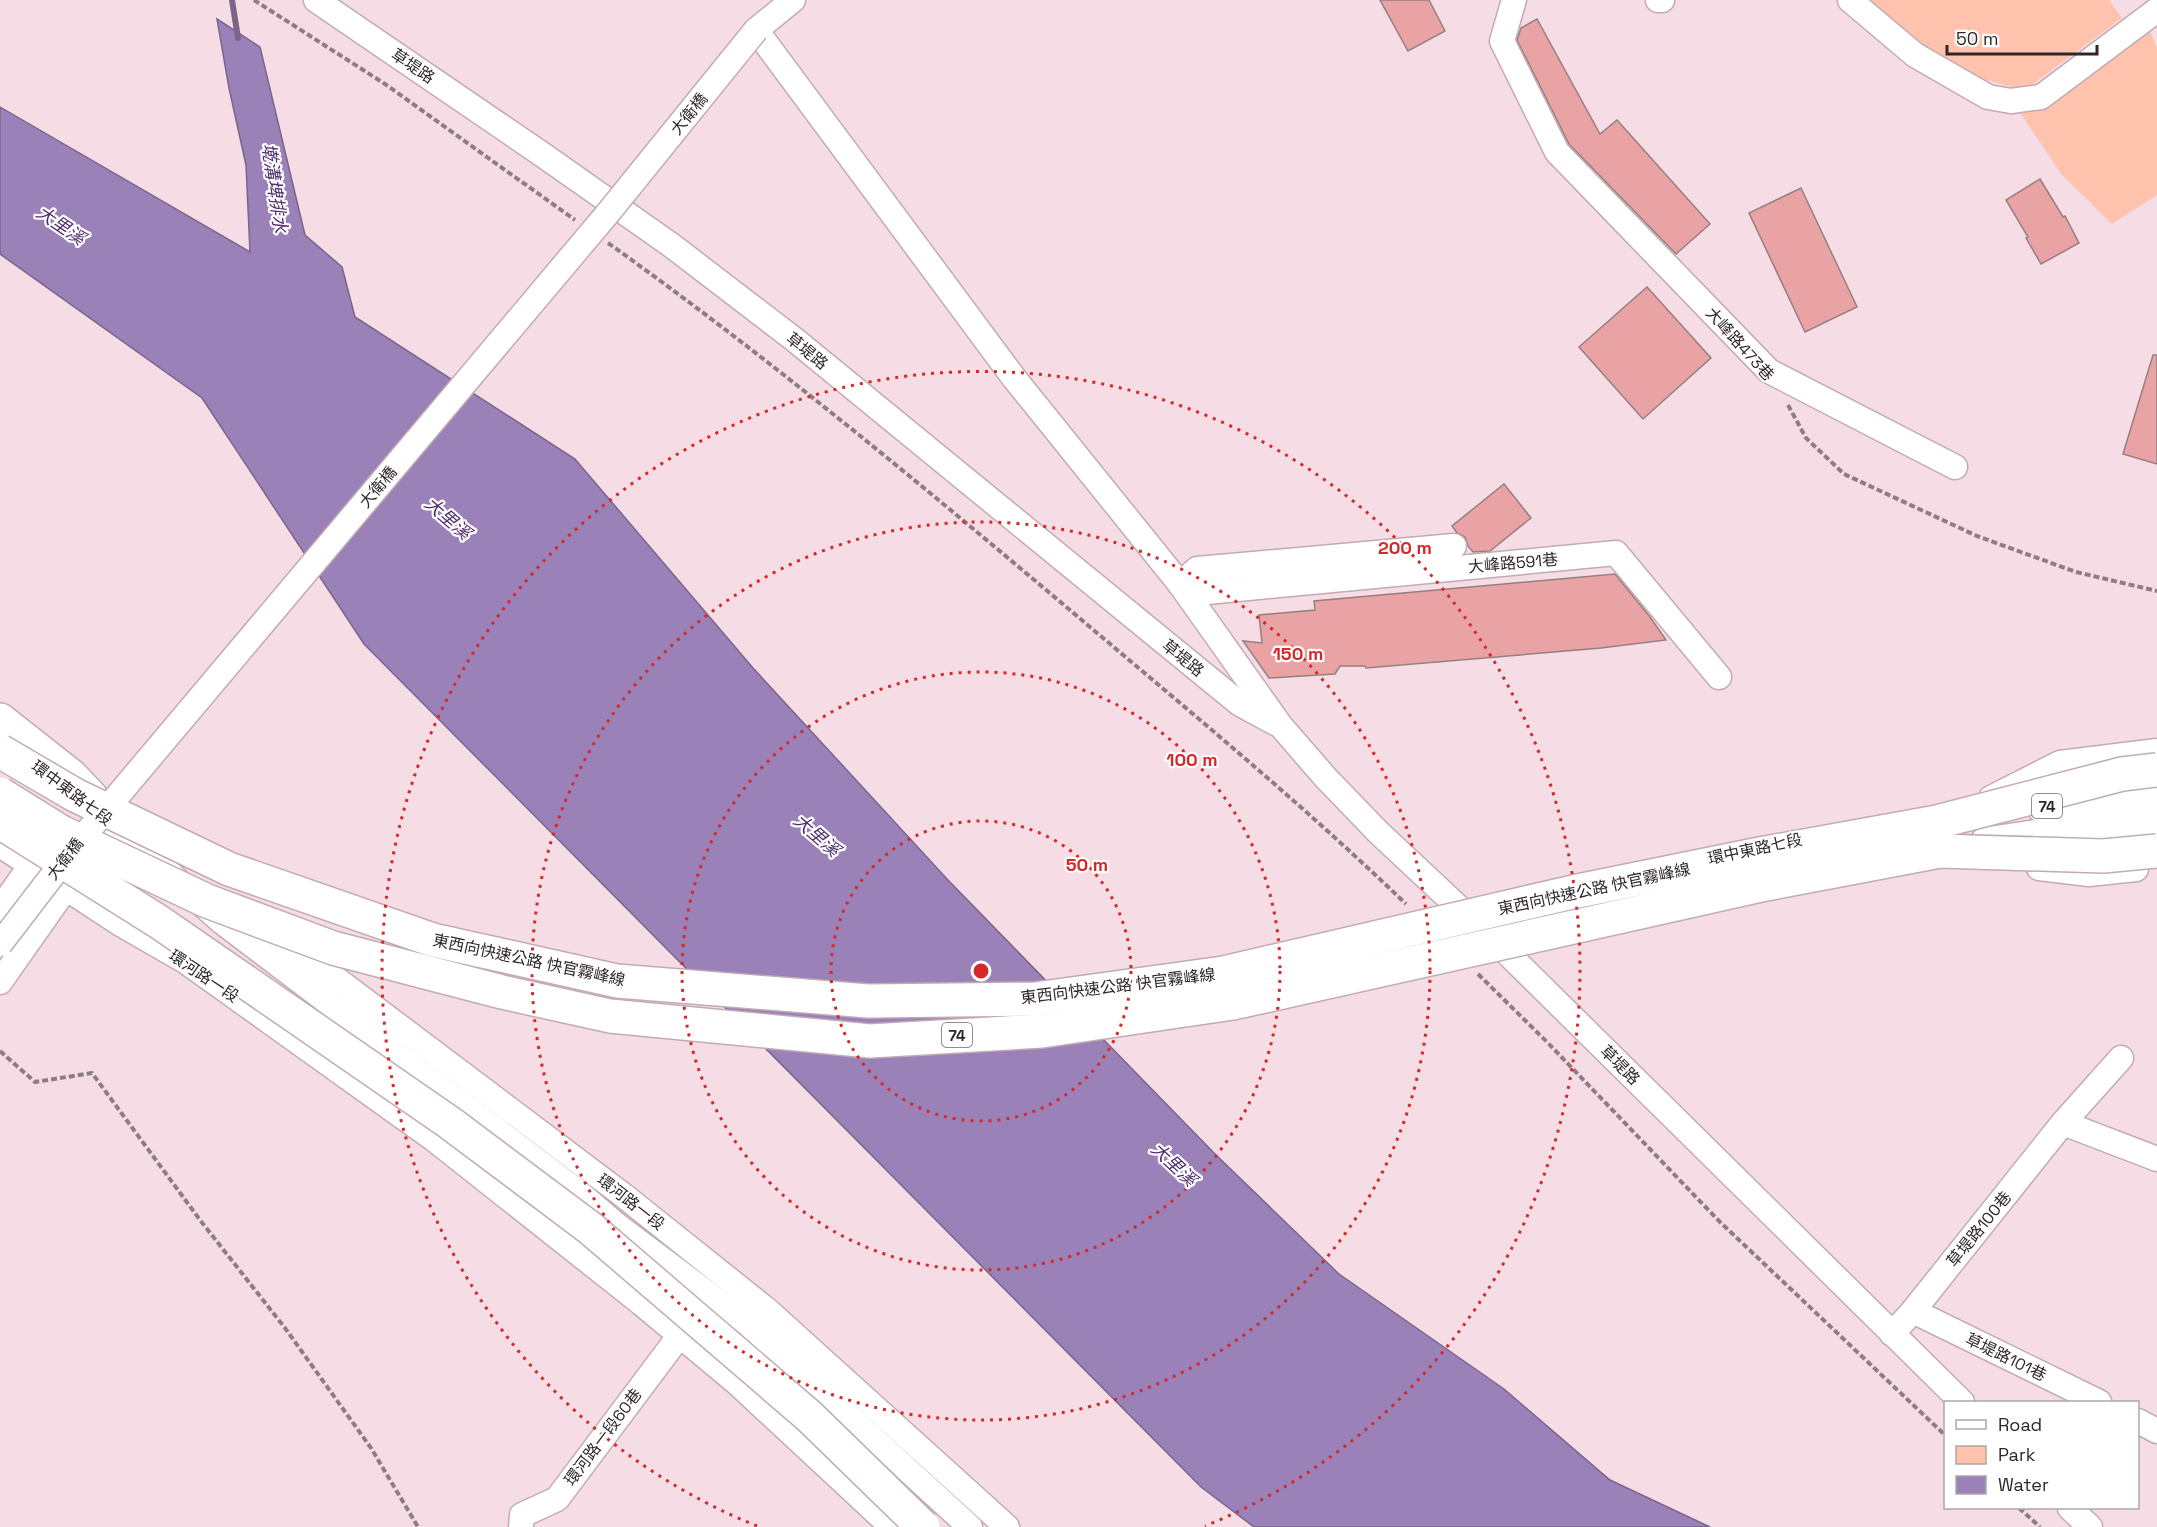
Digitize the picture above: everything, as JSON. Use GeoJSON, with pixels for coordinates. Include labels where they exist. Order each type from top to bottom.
{"type":"FeatureCollection","features":[{"type":"Feature","properties":{"kind":"highway"},"geometry":{"type":"LineString","coordinates":[[0,720],[71,776],[120,830]]}},
{"type":"Feature","properties":{"kind":"highway","name":"東西向快速公路 快官霧峰線"},"geometry":{"type":"LineString","coordinates":[[0,751],[75,795],[229,869],[433,940],[617,981],[868,1001],[1035,999],[1223,974],[1573,892],[1760,854],[1939,836],[2060,833],[2157,822]]}},
{"type":"Feature","properties":{"kind":"highway"},"geometry":{"type":"LineString","coordinates":[[1939,836],[2122,774],[2157,770]]}},
{"type":"Feature","properties":{"kind":"highway","name":"東西向快速公路 快官霧峰線"},"geometry":{"type":"LineString","coordinates":[[0,794],[61,832],[207,901],[333,948],[502,992],[610,1016],[870,1041],[1042,1031],[1233,1003],[1766,884],[2073,801],[2157,794]]}},
{"type":"Feature","properties":{"kind":"highway"},"geometry":{"type":"LineString","coordinates":[[0,822],[188,942],[450,1123],[590,1228],[809,1416],[922,1527]]}},
{"type":"Feature","properties":{"kind":"highway"},"geometry":{"type":"LineString","coordinates":[[1939,836],[2103,856],[2157,851]]}},
{"type":"Feature","properties":{"kind":"street","name":"草堤路"},"geometry":{"type":"LineString","coordinates":[[316,0],[671,245],[795,340],[1240,704],[1280,725]]}},
{"type":"Feature","properties":{"kind":"street","name":"大衛橋"},"geometry":{"type":"LineString","coordinates":[[0,944],[72,850],[609,213],[756,30],[793,0]]}},
{"type":"Feature","properties":{"kind":"street","name":"大峰路473巷"},"geometry":{"type":"LineString","coordinates":[[1514,0],[1502,41],[1557,152],[1769,370]]}},
{"type":"Feature","properties":{"kind":"street"},"geometry":{"type":"LineString","coordinates":[[1850,0],[1916,55],[1988,97],[2011,101],[2041,97],[2157,10]]}},
{"type":"Feature","properties":{"kind":"street","name":"草堤路"},"geometry":{"type":"LineString","coordinates":[[756,30],[1014,378],[1180,584],[1280,725],[1324,777],[1378,832],[1502,948],[1961,1401]]}},
{"type":"Feature","properties":{"kind":"street"},"geometry":{"type":"LineString","coordinates":[[1769,370],[1955,467]]}},
{"type":"Feature","properties":{"kind":"street"},"geometry":{"type":"LineString","coordinates":[[1180,584],[1197,569],[1454,546]]}},
{"type":"Feature","properties":{"kind":"street","name":"大峰路591巷"},"geometry":{"type":"LineString","coordinates":[[1180,584],[1207,592],[1616,553],[1719,677]]}},
{"type":"Feature","properties":{"kind":"street","name":"環中東路七段"},"geometry":{"type":"LineString","coordinates":[[0,738],[120,830]]}},
{"type":"Feature","properties":{"kind":"street","name":"環中東路七段"},"geometry":{"type":"LineString","coordinates":[[1976,805],[2060,763],[2157,752]]}},
{"type":"Feature","properties":{"kind":"street","name":"環中東路七段"},"geometry":{"type":"LineString","coordinates":[[0,763],[120,830]]}},
{"type":"Feature","properties":{"kind":"street","name":"環中東路七段"},"geometry":{"type":"LineString","coordinates":[[1464,912],[1759,847],[1976,805],[2157,784]]}},
{"type":"Feature","properties":{"kind":"street","name":"環河路一段"},"geometry":{"type":"LineString","coordinates":[[120,830],[144,848],[222,922],[576,1190],[618,1226],[747,1323],[970,1527]]}},
{"type":"Feature","properties":{"kind":"street"},"geometry":{"type":"LineString","coordinates":[[1980,859],[2157,836]]}},
{"type":"Feature","properties":{"kind":"street"},"geometry":{"type":"LineString","coordinates":[[0,845],[66,888],[0,982]]}},
{"type":"Feature","properties":{"kind":"street"},"geometry":{"type":"LineString","coordinates":[[1502,948],[1767,889],[1941,858],[1980,859],[2089,874],[2157,867]]}},
{"type":"Feature","properties":{"kind":"street"},"geometry":{"type":"LineString","coordinates":[[0,909],[31,865]]}},
{"type":"Feature","properties":{"kind":"street","name":"環河路一段"},"geometry":{"type":"LineString","coordinates":[[66,888],[119,923],[185,961],[435,1140],[680,1335],[735,1382],[892,1527]]}},
{"type":"Feature","properties":{"kind":"street","name":"環河路一段"},"geometry":{"type":"LineString","coordinates":[[222,922],[281,947],[339,981],[622,1194],[767,1310],[1007,1527]]}},
{"type":"Feature","properties":{"kind":"street","name":"草堤路100巷"},"geometry":{"type":"LineString","coordinates":[[1892,1334],[1914,1311],[2063,1123],[2121,1058]]}},
{"type":"Feature","properties":{"kind":"street"},"geometry":{"type":"LineString","coordinates":[[2063,1123],[2157,1159]]}},
{"type":"Feature","properties":{"kind":"street","name":"草堤路101巷"},"geometry":{"type":"LineString","coordinates":[[1914,1311],[2097,1401]]}},
{"type":"Feature","properties":{"kind":"street","name":"環河路一段60巷"},"geometry":{"type":"LineString","coordinates":[[521,1527],[522,1515],[557,1499],[680,1335]]}},
{"type":"Feature","properties":{"kind":"street","name":"環河路一段"},"geometry":{"type":"LineString","coordinates":[[735,1382],[791,1418],[851,1475],[922,1527]]}},
{"type":"Feature","properties":{"kind":"street"},"geometry":{"type":"LineString","coordinates":[[2139,1422],[2157,1431]]}},
{"type":"Feature","properties":{"kind":"street"},"geometry":{"type":"LineString","coordinates":[[2071,1509],[2090,1527]]}},
{"type":"Feature","properties":{"kind":"path"},"geometry":{"type":"LineString","coordinates":[[254,0],[386,84],[580,223]]}},
{"type":"Feature","properties":{"kind":"path"},"geometry":{"type":"LineString","coordinates":[[600,237],[782,373],[980,534],[1297,803],[1411,909]]}},
{"type":"Feature","properties":{"kind":"path","name":"大峰路473巷"},"geometry":{"type":"LineString","coordinates":[[1769,370],[1806,438],[1844,474],[1977,536],[2076,572],[2157,591]]}},
{"type":"Feature","properties":{"kind":"path"},"geometry":{"type":"LineString","coordinates":[[1471,968],[1548,1043],[1720,1222],[1944,1434]]}},
{"type":"Feature","properties":{"kind":"path"},"geometry":{"type":"LineString","coordinates":[[0,1051],[35,1082],[92,1073],[200,1220],[285,1329],[371,1448],[418,1527]]}},
{"type":"Feature","properties":{"kind":"path"},"geometry":{"type":"LineString","coordinates":[[2020,1509],[2040,1527]]}},
{"type":"Feature","properties":{"kind":"green space"},"geometry":{"type":"Polygon","coordinates":[[[1868,0],[2109,0],[2122,18],[2025,90],[1974,77],[1924,45],[1868,0]]]}},
{"type":"Feature","properties":{"kind":"green space"},"geometry":{"type":"Polygon","coordinates":[[[2149,28],[2157,48],[2157,195],[2112,224],[2062,175],[2019,111],[2149,28]]]}},
{"type":"Feature","properties":{"kind":"water","name":"大里溪"},"geometry":{"type":"Polygon","coordinates":[[[217,19],[260,47],[305,235],[342,267],[355,317],[575,459],[753,668],[947,879],[1215,1154],[1339,1274],[1504,1389],[1610,1480],[1710,1527],[1254,1527],[1201,1487],[364,644],[202,398],[0,254],[0,107],[250,252],[246,165],[217,19]]]}},
{"type":"Feature","properties":{"kind":"building"},"geometry":{"type":"Polygon","coordinates":[[[1380,0],[1429,0],[1445,31],[1408,51],[1380,0]]]}},
{"type":"Feature","properties":{"kind":"building"},"geometry":{"type":"Polygon","coordinates":[[[1537,19],[1600,134],[1617,120],[1710,224],[1676,254],[1569,144],[1517,40],[1521,28],[1537,19]]]}},
{"type":"Feature","properties":{"kind":"building"},"geometry":{"type":"Polygon","coordinates":[[[2040,179],[2063,217],[2065,216],[2079,243],[2041,264],[2006,200],[2040,179]]]}},
{"type":"Feature","properties":{"kind":"building"},"geometry":{"type":"Polygon","coordinates":[[[1801,188],[1857,307],[1805,332],[1749,213],[1801,188]]]}},
{"type":"Feature","properties":{"kind":"building"},"geometry":{"type":"Polygon","coordinates":[[[1647,287],[1711,358],[1643,419],[1579,347],[1647,287]]]}},
{"type":"Feature","properties":{"kind":"building"},"geometry":{"type":"Polygon","coordinates":[[[2153,355],[2157,355],[2157,464],[2123,454],[2153,355]]]}},
{"type":"Feature","properties":{"kind":"building"},"geometry":{"type":"Polygon","coordinates":[[[1504,484],[1531,518],[1490,551],[1473,552],[1465,537],[1457,533],[1452,526],[1504,484]]]}},
{"type":"Feature","properties":{"kind":"building"},"geometry":{"type":"Polygon","coordinates":[[[1615,574],[1666,640],[1601,648],[1366,668],[1365,666],[1340,666],[1335,674],[1269,678],[1243,641],[1262,643],[1259,615],[1315,610],[1314,601],[1615,574]]]}},
{"type":"Feature","properties":{"kind":"waterway","name":"墘溝埤排水"},"geometry":{"type":"LineString","coordinates":[[232,0],[238,38]]}}]}
